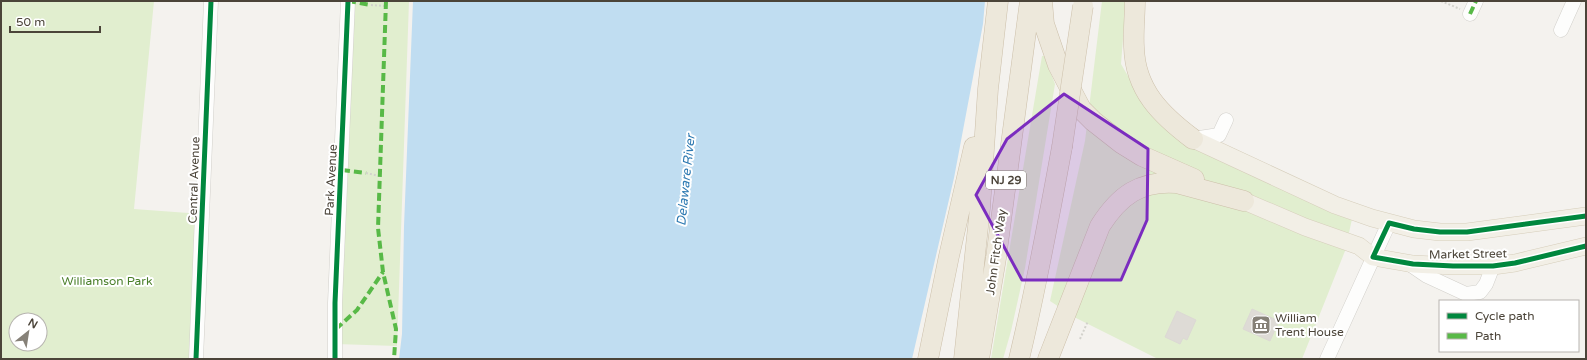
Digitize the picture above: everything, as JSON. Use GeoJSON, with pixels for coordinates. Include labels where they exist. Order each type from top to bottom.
{"type":"FeatureCollection","features":[{"type":"Feature","properties":{"kind":"highway"},"geometry":{"type":"LineString","coordinates":[[964,359],[980,208],[988,89],[998,1]]}},
{"type":"Feature","properties":{"kind":"highway","name":"John Fitch Way"},"geometry":{"type":"LineString","coordinates":[[979,359],[996,258],[1030,1]]}},
{"type":"Feature","properties":{"kind":"highway"},"geometry":{"type":"LineString","coordinates":[[1042,1],[1044,24],[1058,65],[1081,109],[1093,121],[1106,133],[1142,156],[1244,201]]}},
{"type":"Feature","properties":{"kind":"highway"},"geometry":{"type":"LineString","coordinates":[[1135,1],[1135,61],[1143,85],[1157,108],[1174,125],[1193,139]]}},
{"type":"Feature","properties":{"kind":"highway"},"geometry":{"type":"LineString","coordinates":[[1018,359],[1036,285],[1062,147],[1083,3]]}},
{"type":"Feature","properties":{"kind":"highway"},"geometry":{"type":"LineString","coordinates":[[928,359],[949,256],[988,89]]}},
{"type":"Feature","properties":{"kind":"highway"},"geometry":{"type":"LineString","coordinates":[[1048,359],[1100,226],[1107,215],[1126,195],[1137,188],[1151,183],[1166,182],[1177,183],[1244,201]]}},
{"type":"Feature","properties":{"kind":"main road","name":"Market Street"},"geometry":{"type":"LineString","coordinates":[[1193,139],[1335,205],[1389,223],[1414,229],[1440,232],[1467,232],[1586,216]]}},
{"type":"Feature","properties":{"kind":"main road","name":"Market Street"},"geometry":{"type":"LineString","coordinates":[[1244,201],[1305,227],[1359,246],[1373,257],[1408,263],[1453,266],[1492,266],[1515,263],[1586,246]]}},
{"type":"Feature","properties":{"kind":"street","name":"Central Avenue"},"geometry":{"type":"LineString","coordinates":[[196,359],[211,1]]}},
{"type":"Feature","properties":{"kind":"street"},"geometry":{"type":"LineString","coordinates":[[341,1],[348,1]]}},
{"type":"Feature","properties":{"kind":"street","name":"Park Avenue"},"geometry":{"type":"LineString","coordinates":[[335,359],[335,303],[348,1]]}},
{"type":"Feature","properties":{"kind":"street"},"geometry":{"type":"LineString","coordinates":[[1470,14],[1476,1]]}},
{"type":"Feature","properties":{"kind":"street"},"geometry":{"type":"LineString","coordinates":[[1561,30],[1574,1]]}},
{"type":"Feature","properties":{"kind":"street"},"geometry":{"type":"LineString","coordinates":[[1193,139],[1219,135],[1226,120]]}},
{"type":"Feature","properties":{"kind":"street"},"geometry":{"type":"LineString","coordinates":[[1327,359],[1389,223]]}},
{"type":"Feature","properties":{"kind":"street"},"geometry":{"type":"LineString","coordinates":[[1408,263],[1427,276],[1466,294],[1480,292],[1486,284],[1492,266]]}},
{"type":"Feature","properties":{"kind":"path"},"geometry":{"type":"LineString","coordinates":[[1441,1],[1470,14]]}},
{"type":"Feature","properties":{"kind":"path"},"geometry":{"type":"LineString","coordinates":[[371,5],[386,6]]}},
{"type":"Feature","properties":{"kind":"path"},"geometry":{"type":"LineString","coordinates":[[366,174],[379,176]]}},
{"type":"Feature","properties":{"kind":"path"},"geometry":{"type":"LineString","coordinates":[[1080,339],[1088,321]]}},
{"type":"Feature","properties":{"kind":"highlighted area"},"geometry":{"type":"Polygon","coordinates":[[[1064,94],[1148,149],[1147,220],[1121,280],[1022,280],[976,195],[1007,139],[1064,94]]]}},
{"type":"Feature","properties":{"kind":"green space","name":"Williamson Park"},"geometry":{"type":"Polygon","coordinates":[[[1,1],[154,1],[134,209],[202,214],[194,359],[1,359],[1,1]]]}},
{"type":"Feature","properties":{"kind":"green space"},"geometry":{"type":"Polygon","coordinates":[[[350,1],[409,1],[397,346],[336,344],[350,1]]]}},
{"type":"Feature","properties":{"kind":"green space"},"geometry":{"type":"Polygon","coordinates":[[[1102,1],[1126,1],[1121,64],[1142,100],[1352,219],[1345,251],[1302,359],[1158,359],[1076,318],[1050,301],[1085,141],[1102,1]]]}},
{"type":"Feature","properties":{"kind":"green space"},"geometry":{"type":"Polygon","coordinates":[[[1042,56],[1044,56],[1055,84],[1025,268],[1003,359],[991,359],[1042,56]]]}},
{"type":"Feature","properties":{"kind":"water","name":"Delaware River"},"geometry":{"type":"Polygon","coordinates":[[[413,1],[985,1],[983,24],[954,178],[912,359],[399,359],[402,334],[404,226],[413,1]]]}},
{"type":"Feature","properties":{"kind":"building","name":"William Trent House"},"geometry":{"type":"Polygon","coordinates":[[[1252,309],[1279,321],[1270,341],[1243,329],[1252,309]]]}},
{"type":"Feature","properties":{"kind":"building"},"geometry":{"type":"Polygon","coordinates":[[[1177,311],[1196,320],[1187,340],[1183,338],[1180,344],[1165,337],[1177,311]]]}},
{"type":"Feature","properties":{"kind":"marked path"},"geometry":{"type":"LineString","coordinates":[[348,1],[371,5]]}},
{"type":"Feature","properties":{"kind":"marked path"},"geometry":{"type":"LineString","coordinates":[[386,1],[378,228],[383,272],[396,329],[394,359]]}},
{"type":"Feature","properties":{"kind":"marked path"},"geometry":{"type":"LineString","coordinates":[[1470,14],[1476,1]]}},
{"type":"Feature","properties":{"kind":"marked path"},"geometry":{"type":"LineString","coordinates":[[342,170],[366,173]]}},
{"type":"Feature","properties":{"kind":"marked path"},"geometry":{"type":"LineString","coordinates":[[336,329],[357,310],[383,272]]}},
{"type":"Feature","properties":{"kind":"cycle path"},"geometry":{"type":"LineString","coordinates":[[196,359],[211,1]]}},
{"type":"Feature","properties":{"kind":"cycle path"},"geometry":{"type":"LineString","coordinates":[[335,359],[335,303],[348,1]]}},
{"type":"Feature","properties":{"kind":"cycle path"},"geometry":{"type":"LineString","coordinates":[[1586,216],[1467,232],[1440,232],[1414,229],[1389,223],[1373,257],[1413,264],[1493,266],[1515,263],[1586,246]]}},
{"type":"Feature","properties":{"kind":"place","name":"William Trent House"},"geometry":{"type":"Point","coordinates":[1261,325]}}]}
